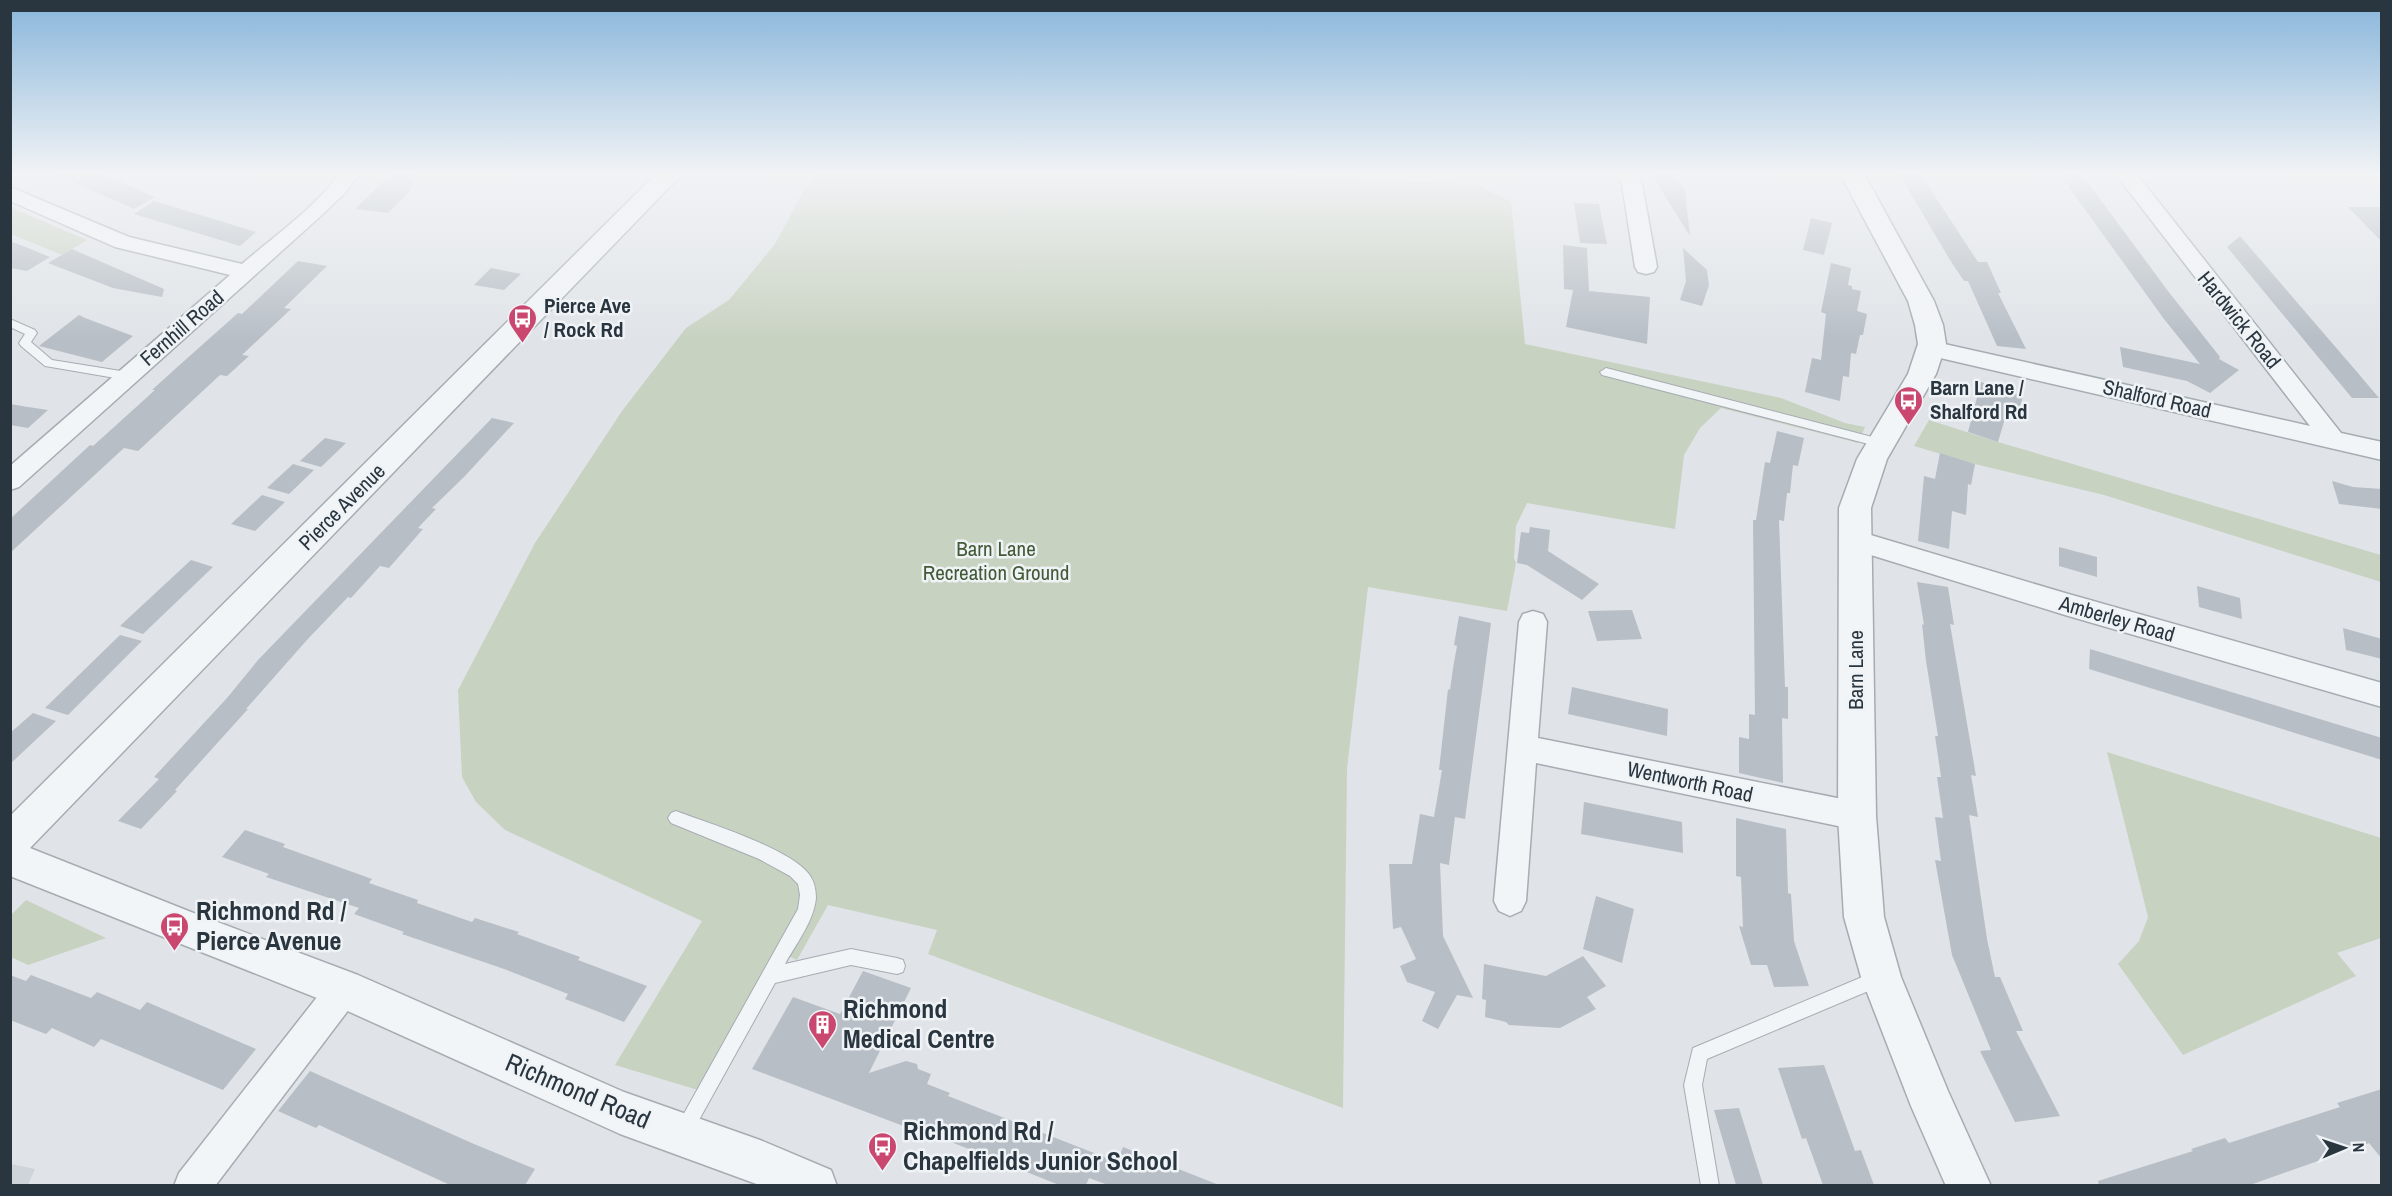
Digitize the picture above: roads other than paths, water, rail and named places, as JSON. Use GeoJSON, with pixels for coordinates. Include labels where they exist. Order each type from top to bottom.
{"type":"FeatureCollection","features":[{"type":"Feature","properties":{"kind":"street"},"geometry":{"type":"LineString","coordinates":[[90,228],[122,242],[246,272]]}},
{"type":"Feature","properties":{"kind":"street","name":"Fernhill Road"},"geometry":{"type":"LineString","coordinates":[[16,470],[296,228]]}},
{"type":"Feature","properties":{"kind":"street","name":"Pierce Avenue"},"geometry":{"type":"LineString","coordinates":[[10,842],[617,228]]}},
{"type":"Feature","properties":{"kind":"street"},"geometry":{"type":"LineString","coordinates":[[1639,228],[1646,267]]}},
{"type":"Feature","properties":{"kind":"street"},"geometry":{"type":"LineString","coordinates":[[1881,228],[1921,301],[1929,324],[1931,349]]}},
{"type":"Feature","properties":{"kind":"street","name":"Hardwick Road"},"geometry":{"type":"LineString","coordinates":[[2168,228],[2332,438]]}},
{"type":"Feature","properties":{"kind":"street","name":"Shalford Road"},"geometry":{"type":"LineString","coordinates":[[1931,349],[2382,450]]}},
{"type":"Feature","properties":{"kind":"street","name":"Barn Lane"},"geometry":{"type":"LineString","coordinates":[[1931,349],[1899,415],[1880,443],[1862,480],[1855,508],[1857,816],[1864,917],[1881,977],[1933,1106],[1969,1185]]}},
{"type":"Feature","properties":{"kind":"street","name":"Amberley Road"},"geometry":{"type":"LineString","coordinates":[[1854,540],[2065,604],[2382,695]]}},
{"type":"Feature","properties":{"kind":"street"},"geometry":{"type":"LineString","coordinates":[[1510,901],[1533,622]]}},
{"type":"Feature","properties":{"kind":"street","name":"Wentworth Road"},"geometry":{"type":"LineString","coordinates":[[1523,748],[1857,816]]}},
{"type":"Feature","properties":{"kind":"street","name":"Richmond Road"},"geometry":{"type":"LineString","coordinates":[[10,857],[168,922],[344,989],[620,1112],[815,1185]]}},
{"type":"Feature","properties":{"kind":"street"},"geometry":{"type":"LineString","coordinates":[[191,1184],[344,989]]}},
{"type":"Feature","properties":{"kind":"lane"},"geometry":{"type":"LineString","coordinates":[[10,322],[31,333],[25,343],[49,363],[127,376]]}},
{"type":"Feature","properties":{"kind":"lane"},"geometry":{"type":"LineString","coordinates":[[1606,372],[1880,443]]}},
{"type":"Feature","properties":{"kind":"lane"},"geometry":{"type":"LineString","coordinates":[[676,818],[784,863],[804,879],[809,897],[806,911],[681,1134]]}},
{"type":"Feature","properties":{"kind":"lane"},"geometry":{"type":"LineString","coordinates":[[769,976],[851,957],[897,966]]}},
{"type":"Feature","properties":{"kind":"lane"},"geometry":{"type":"LineString","coordinates":[[1710,1185],[1693,1085],[1699,1054],[1881,977]]}},
{"type":"Feature","properties":{"kind":"place","name":"Pierce Ave / Rock Rd"},"geometry":{"type":"Point","coordinates":[523,344]}},
{"type":"Feature","properties":{"kind":"place","name":"Barn Lane / Shalford Rd"},"geometry":{"type":"Point","coordinates":[1909,426]}},
{"type":"Feature","properties":{"kind":"place","name":"Richmond Rd / Pierce Avenue"},"geometry":{"type":"Point","coordinates":[175,952]}},
{"type":"Feature","properties":{"kind":"place","name":"Richmond Medical Centre"},"geometry":{"type":"Point","coordinates":[822,1050]}},
{"type":"Feature","properties":{"kind":"place","name":"Richmond Rd / Chapelfields Junior School"},"geometry":{"type":"Point","coordinates":[882,1172]}},
{"type":"Feature","properties":{"kind":"park label","name":"Barn Lane Recreation Ground"},"geometry":{"type":"Point","coordinates":[996,561]}}]}
